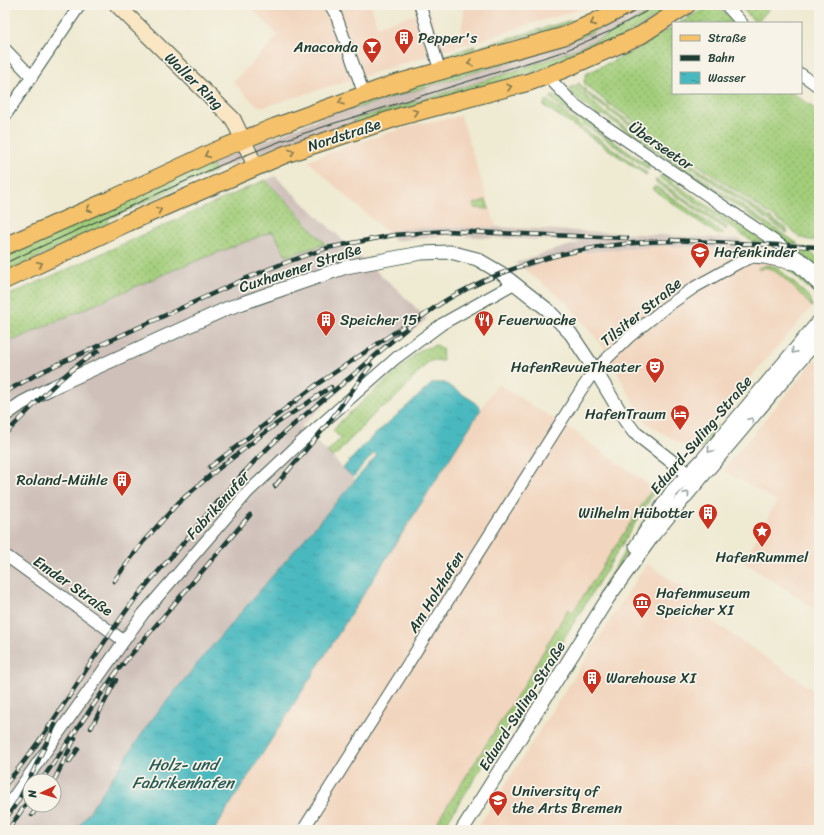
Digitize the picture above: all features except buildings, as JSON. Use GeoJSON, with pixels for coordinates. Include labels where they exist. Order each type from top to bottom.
{"type":"FeatureCollection","features":[{"type":"Feature","properties":{"kind":"main road","name":"Waller Ring"},"geometry":{"type":"LineString","coordinates":[[117,5],[233,119],[256,167]]}},
{"type":"Feature","properties":{"kind":"main road","name":"Nordstraße"},"geometry":{"type":"LineString","coordinates":[[5,246],[243,140],[313,112],[364,94],[564,36],[628,5]]}},
{"type":"Feature","properties":{"kind":"main road","name":"Nordstraße"},"geometry":{"type":"LineString","coordinates":[[5,280],[127,223],[256,167],[310,146],[402,116],[547,76],[641,35],[687,5]]}},
{"type":"Feature","properties":{"kind":"street"},"geometry":{"type":"LineString","coordinates":[[5,116],[80,5]]}},
{"type":"Feature","properties":{"kind":"street"},"geometry":{"type":"LineString","coordinates":[[330,5],[336,15],[364,94]]}},
{"type":"Feature","properties":{"kind":"street"},"geometry":{"type":"LineString","coordinates":[[420,5],[440,71]]}},
{"type":"Feature","properties":{"kind":"street"},"geometry":{"type":"LineString","coordinates":[[726,5],[741,22]]}},
{"type":"Feature","properties":{"kind":"street"},"geometry":{"type":"LineString","coordinates":[[5,49],[32,77]]}},
{"type":"Feature","properties":{"kind":"street"},"geometry":{"type":"LineString","coordinates":[[802,75],[819,87]]}},
{"type":"Feature","properties":{"kind":"street","name":"Überseetor"},"geometry":{"type":"LineString","coordinates":[[547,76],[564,94],[592,117],[804,261],[819,273]]}},
{"type":"Feature","properties":{"kind":"street","name":"Überseetor"},"geometry":{"type":"LineString","coordinates":[[764,234],[819,286]]}},
{"type":"Feature","properties":{"kind":"street","name":"Cuxhavener Straße"},"geometry":{"type":"LineString","coordinates":[[5,415],[50,388],[228,308],[346,267],[421,254],[450,252],[477,259],[501,273],[548,310],[571,334],[634,432],[693,478]]}},
{"type":"Feature","properties":{"kind":"street","name":"Tilsiter Straße"},"geometry":{"type":"LineString","coordinates":[[595,370],[629,337],[666,307],[695,287],[740,262],[754,258],[764,258],[798,265]]}},
{"type":"Feature","properties":{"kind":"street","name":"Fabrikenufer"},"geometry":{"type":"LineString","coordinates":[[5,809],[143,614],[248,492],[396,358],[421,338],[442,324],[515,283]]}},
{"type":"Feature","properties":{"kind":"street","name":"Eduard-Suling-Straße"},"geometry":{"type":"LineString","coordinates":[[462,830],[608,598],[693,478],[819,321]]}},
{"type":"Feature","properties":{"kind":"street","name":"Eduard-Suling-Straße"},"geometry":{"type":"LineString","coordinates":[[693,478],[807,352],[819,342]]}},
{"type":"Feature","properties":{"kind":"street","name":"Am Holzhafen"},"geometry":{"type":"LineString","coordinates":[[302,830],[595,370]]}},
{"type":"Feature","properties":{"kind":"street","name":"Emder Straße"},"geometry":{"type":"LineString","coordinates":[[5,555],[124,640]]}},
{"type":"Feature","properties":{"kind":"shaded area"},"geometry":{"type":"Polygon","coordinates":[[[249,5],[371,5],[377,26],[430,10],[438,38],[461,32],[465,5],[590,5],[263,107],[255,104],[233,82],[278,36],[249,5]]]}},
{"type":"Feature","properties":{"kind":"shaded area"},"geometry":{"type":"Polygon","coordinates":[[[643,5],[661,5],[637,20],[587,45],[549,60],[353,120],[354,125],[280,149],[279,145],[215,171],[211,163],[349,106],[350,110],[546,50],[583,36],[643,5]]]}},
{"type":"Feature","properties":{"kind":"shaded area"},"geometry":{"type":"Polygon","coordinates":[[[461,116],[496,227],[413,228],[386,231],[308,161],[347,146],[417,124],[461,116]]]}},
{"type":"Feature","properties":{"kind":"shaded area"},"geometry":{"type":"Polygon","coordinates":[[[275,176],[370,266],[397,289],[427,319],[353,379],[301,426],[355,480],[206,653],[150,722],[77,830],[5,830],[5,297],[275,176]]]}},
{"type":"Feature","properties":{"kind":"shaded area"},"geometry":{"type":"Polygon","coordinates":[[[496,227],[739,239],[752,248],[720,250],[712,248],[663,246],[574,253],[524,269],[515,263],[582,242],[448,235],[393,241],[388,231],[413,228],[496,227]]]}},
{"type":"Feature","properties":{"kind":"shaded area"},"geometry":{"type":"Polygon","coordinates":[[[663,246],[712,248],[720,250],[752,248],[777,267],[812,301],[812,307],[692,444],[682,445],[646,423],[604,348],[568,304],[524,269],[574,253],[663,246]]]}},
{"type":"Feature","properties":{"kind":"shaded area"},"geometry":{"type":"Polygon","coordinates":[[[819,358],[819,611],[744,562],[777,501],[723,470],[813,362],[819,358]]]}},
{"type":"Feature","properties":{"kind":"shaded area"},"geometry":{"type":"Polygon","coordinates":[[[498,384],[575,432],[653,488],[573,613],[568,610],[524,685],[432,830],[214,830],[481,409],[498,384]]]}},
{"type":"Feature","properties":{"kind":"shaded area"},"geometry":{"type":"Polygon","coordinates":[[[647,563],[701,601],[705,616],[819,694],[819,830],[476,830],[647,563]]]}},
{"type":"Feature","properties":{"kind":"green space"},"geometry":{"type":"Polygon","coordinates":[[[639,5],[643,5],[607,25],[588,34],[550,48],[350,110],[349,106],[612,20],[639,5]]]}},
{"type":"Feature","properties":{"kind":"green space"},"geometry":{"type":"Polygon","coordinates":[[[661,5],[676,5],[622,37],[557,65],[354,125],[353,120],[551,59],[618,30],[661,5]]]}},
{"type":"Feature","properties":{"kind":"green space"},"geometry":{"type":"Polygon","coordinates":[[[739,5],[773,5],[757,22],[755,22],[739,5]]]}},
{"type":"Feature","properties":{"kind":"green space"},"geometry":{"type":"Polygon","coordinates":[[[716,8],[726,13],[734,22],[681,22],[702,10],[716,8]]]}},
{"type":"Feature","properties":{"kind":"green space"},"geometry":{"type":"Polygon","coordinates":[[[572,20],[572,22],[568,24],[484,49],[479,55],[468,56],[483,46],[572,20]]]}},
{"type":"Feature","properties":{"kind":"green space"},"geometry":{"type":"Polygon","coordinates":[[[672,28],[672,94],[794,94],[819,112],[819,241],[806,239],[796,235],[790,228],[609,104],[585,85],[584,81],[586,74],[635,50],[672,28]]]}},
{"type":"Feature","properties":{"kind":"green space"},"geometry":{"type":"Polygon","coordinates":[[[475,46],[475,48],[462,56],[449,59],[443,56],[475,46]]]}},
{"type":"Feature","properties":{"kind":"green space"},"geometry":{"type":"Polygon","coordinates":[[[579,83],[591,95],[608,107],[788,230],[787,233],[606,109],[576,85],[579,83]]]}},
{"type":"Feature","properties":{"kind":"green space"},"geometry":{"type":"Polygon","coordinates":[[[574,86],[604,112],[798,244],[786,244],[764,229],[766,226],[602,114],[600,117],[573,95],[569,89],[574,86]]]}},
{"type":"Feature","properties":{"kind":"green space"},"geometry":{"type":"Polygon","coordinates":[[[555,95],[595,126],[594,128],[643,162],[645,161],[649,165],[649,170],[560,107],[550,98],[555,95]]]}},
{"type":"Feature","properties":{"kind":"green space"},"geometry":{"type":"Polygon","coordinates":[[[547,100],[647,173],[646,175],[543,105],[547,100]]]}},
{"type":"Feature","properties":{"kind":"green space"},"geometry":{"type":"Polygon","coordinates":[[[211,163],[215,171],[108,219],[109,223],[5,273],[5,255],[211,163]]]}},
{"type":"Feature","properties":{"kind":"green space"},"geometry":{"type":"Polygon","coordinates":[[[664,175],[669,177],[668,179],[736,225],[738,223],[764,242],[753,242],[659,177],[664,175]]]}},
{"type":"Feature","properties":{"kind":"green space"},"geometry":{"type":"Polygon","coordinates":[[[656,179],[727,227],[726,230],[658,184],[655,181],[656,179]]]}},
{"type":"Feature","properties":{"kind":"green space"},"geometry":{"type":"Polygon","coordinates":[[[265,180],[325,244],[286,256],[273,231],[178,268],[5,344],[5,297],[265,180]]]}},
{"type":"Feature","properties":{"kind":"green space"},"geometry":{"type":"Polygon","coordinates":[[[657,187],[724,234],[717,234],[652,189],[657,187]]]}},
{"type":"Feature","properties":{"kind":"green space"},"geometry":{"type":"Polygon","coordinates":[[[486,200],[489,209],[474,208],[473,204],[486,200]]]}},
{"type":"Feature","properties":{"kind":"green space"},"geometry":{"type":"Polygon","coordinates":[[[791,247],[803,249],[812,253],[819,259],[819,269],[791,247]]]}},
{"type":"Feature","properties":{"kind":"green space"},"geometry":{"type":"Polygon","coordinates":[[[767,265],[777,267],[811,299],[812,307],[791,285],[773,270],[764,268],[759,270],[758,268],[767,265]]]}},
{"type":"Feature","properties":{"kind":"green space"},"geometry":{"type":"Polygon","coordinates":[[[786,268],[803,273],[819,291],[819,298],[786,268]]]}},
{"type":"Feature","properties":{"kind":"green space"},"geometry":{"type":"Polygon","coordinates":[[[436,345],[442,348],[443,361],[434,360],[427,363],[402,391],[390,403],[379,409],[333,458],[327,452],[341,438],[333,431],[342,420],[420,350],[436,345]]]}},
{"type":"Feature","properties":{"kind":"green space"},"geometry":{"type":"Polygon","coordinates":[[[717,425],[721,427],[700,450],[698,447],[717,425]]]}},
{"type":"Feature","properties":{"kind":"green space"},"geometry":{"type":"Polygon","coordinates":[[[653,488],[656,489],[578,616],[442,830],[432,830],[524,685],[568,609],[573,612],[653,488]]]}},
{"type":"Feature","properties":{"kind":"green space"},"geometry":{"type":"Polygon","coordinates":[[[661,493],[664,495],[602,595],[599,593],[661,493]]]}},
{"type":"Feature","properties":{"kind":"water","name":"Holz- und Fabrikenhafen"},"geometry":{"type":"Polygon","coordinates":[[[433,383],[445,383],[473,401],[481,409],[214,830],[77,830],[150,722],[206,653],[377,455],[374,453],[353,477],[343,468],[369,440],[433,383]]]}},
{"type":"Feature","properties":{"kind":"tram line"},"geometry":{"type":"LineString","coordinates":[[5,263],[221,165],[281,141],[562,52],[608,32],[658,5]]}},
{"type":"Feature","properties":{"kind":"railway"},"geometry":{"type":"LineString","coordinates":[[5,392],[43,371],[247,278],[327,248],[394,235],[446,231],[627,238]]}},
{"type":"Feature","properties":{"kind":"railway"},"geometry":{"type":"LineString","coordinates":[[671,240],[819,247]]}},
{"type":"Feature","properties":{"kind":"railway"},"geometry":{"type":"LineString","coordinates":[[5,785],[54,720],[129,607],[225,494],[250,466],[303,416],[405,330],[455,295],[482,282],[535,261],[590,249],[647,242],[677,241]]}},
{"type":"Feature","properties":{"kind":"railway"},"geometry":{"type":"LineString","coordinates":[[210,467],[316,385],[404,326]]}},
{"type":"Feature","properties":{"kind":"railway"},"geometry":{"type":"LineString","coordinates":[[5,434],[72,369],[98,351]]}},
{"type":"Feature","properties":{"kind":"railway"},"geometry":{"type":"LineString","coordinates":[[275,486],[327,425],[371,365]]}},
{"type":"Feature","properties":{"kind":"railway"},"geometry":{"type":"LineString","coordinates":[[114,581],[143,542],[179,502],[213,473],[276,424],[331,387]]}},
{"type":"Feature","properties":{"kind":"railway"},"geometry":{"type":"LineString","coordinates":[[47,773],[117,671],[250,515]]}},
{"type":"Feature","properties":{"kind":"railway"},"geometry":{"type":"LineString","coordinates":[[91,728],[116,680]]}},
{"type":"Feature","properties":{"kind":"railway"},"geometry":{"type":"LineString","coordinates":[[5,820],[18,801],[55,725]]}},
{"type":"Feature","properties":{"kind":"railway"},"geometry":{"type":"LineString","coordinates":[[58,773],[75,738]]}},
{"type":"Feature","properties":{"kind":"railway"},"geometry":{"type":"LineString","coordinates":[[69,762],[78,749]]}},
{"type":"Feature","properties":{"kind":"railway"},"geometry":{"type":"LineString","coordinates":[[8,830],[22,810]]}},
{"type":"Feature","properties":{"kind":"place","name":"Pepper's"},"geometry":{"type":"Point","coordinates":[404,55]}},
{"type":"Feature","properties":{"kind":"place","name":"Anaconda"},"geometry":{"type":"Point","coordinates":[372,64]}},
{"type":"Feature","properties":{"kind":"place","name":"Hafenkinder"},"geometry":{"type":"Point","coordinates":[700,269]}},
{"type":"Feature","properties":{"kind":"place","name":"Speicher 15"},"geometry":{"type":"Point","coordinates":[326,337]}},
{"type":"Feature","properties":{"kind":"place","name":"Feuerwache"},"geometry":{"type":"Point","coordinates":[484,337]}},
{"type":"Feature","properties":{"kind":"place","name":"HafenRevueTheater"},"geometry":{"type":"Point","coordinates":[655,384]}},
{"type":"Feature","properties":{"kind":"place","name":"HafenTraum"},"geometry":{"type":"Point","coordinates":[680,431]}},
{"type":"Feature","properties":{"kind":"place","name":"Roland-Mühle"},"geometry":{"type":"Point","coordinates":[122,497]}},
{"type":"Feature","properties":{"kind":"place","name":"Wilhelm Hübotter"},"geometry":{"type":"Point","coordinates":[708,530]}},
{"type":"Feature","properties":{"kind":"place","name":"HafenRummel"},"geometry":{"type":"Point","coordinates":[762,548]}},
{"type":"Feature","properties":{"kind":"place","name":"Hafenmuseum Speicher XI"},"geometry":{"type":"Point","coordinates":[642,619]}},
{"type":"Feature","properties":{"kind":"place","name":"Warehouse XI"},"geometry":{"type":"Point","coordinates":[592,695]}},
{"type":"Feature","properties":{"kind":"place","name":"University of the Arts Bremen"},"geometry":{"type":"Point","coordinates":[498,817]}}]}
